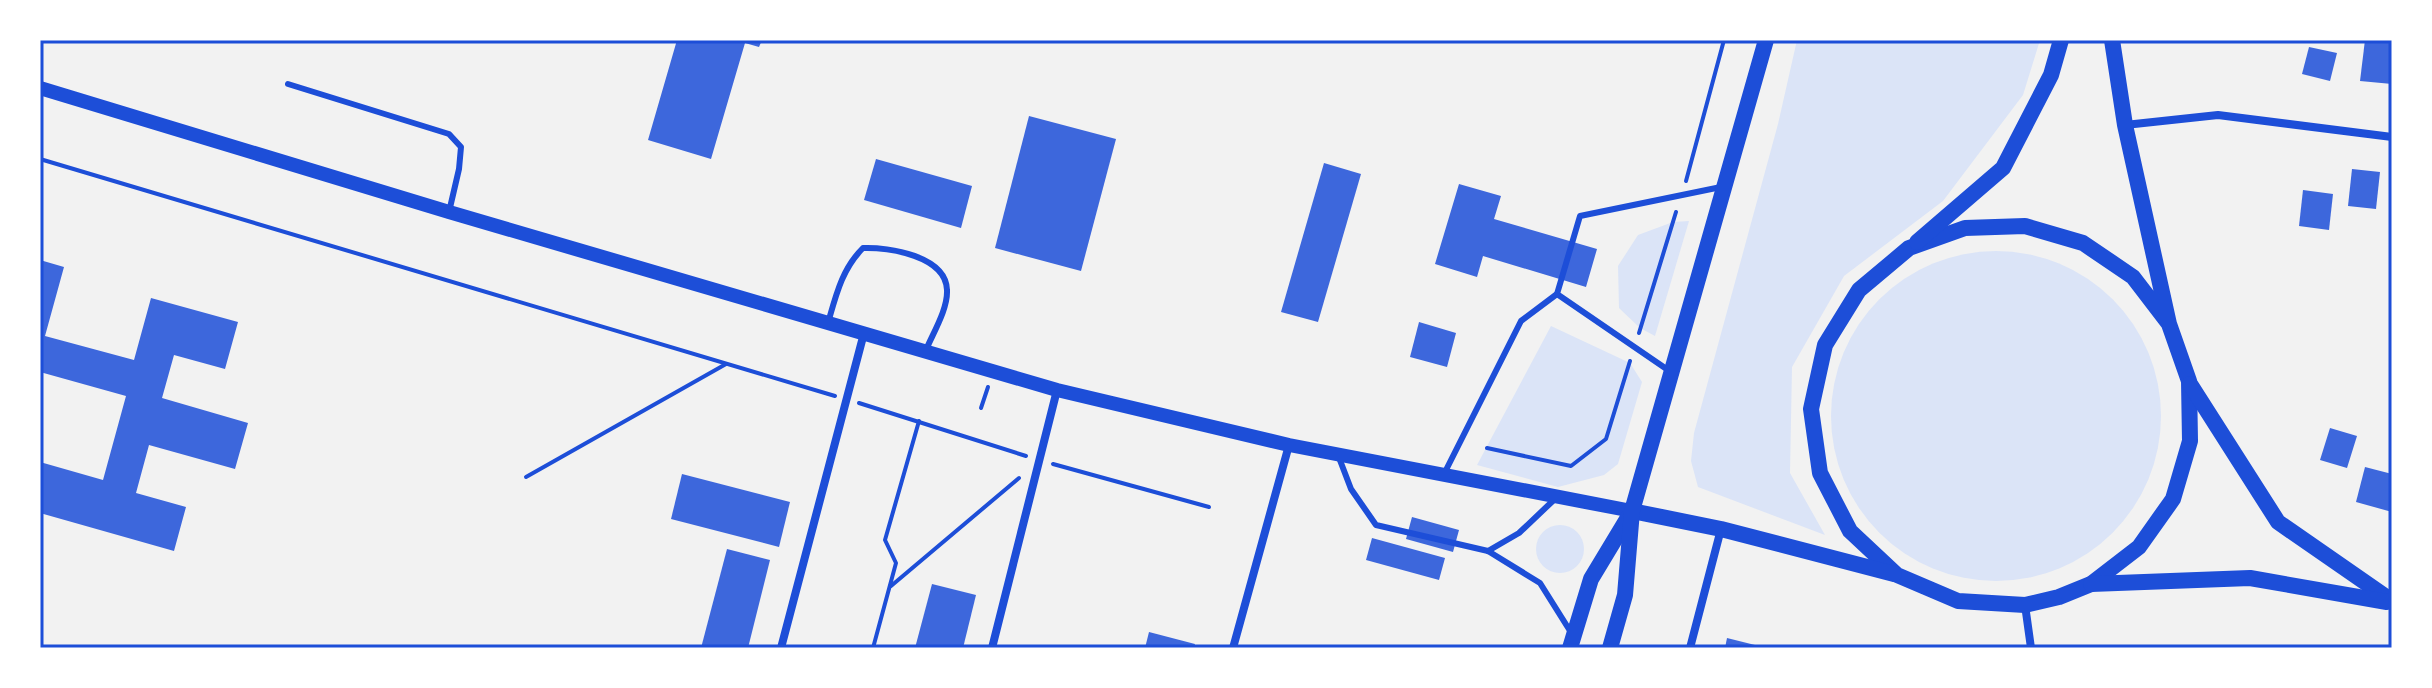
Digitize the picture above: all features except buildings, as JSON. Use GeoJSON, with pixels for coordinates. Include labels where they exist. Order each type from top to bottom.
{"type":"FeatureCollection","features":[{"type":"Feature","properties":{"kind":"main road"},"geometry":{"type":"LineString","coordinates":[[1610,648],[1625,595],[1632,511],[1766,40]]}},
{"type":"Feature","properties":{"kind":"main road"},"geometry":{"type":"LineString","coordinates":[[1897,575],[1850,531],[1820,473],[1811,409],[1825,345],[1859,290],[2003,168],[2051,75],[2061,40]]}},
{"type":"Feature","properties":{"kind":"main road"},"geometry":{"type":"LineString","coordinates":[[2112,40],[2125,125],[2169,324],[2189,381],[2278,522],[2392,602]]}},
{"type":"Feature","properties":{"kind":"main road"},"geometry":{"type":"LineString","coordinates":[[1909,248],[1965,228],[2025,226],[2083,243],[2133,277],[2169,324]]}},
{"type":"Feature","properties":{"kind":"main road"},"geometry":{"type":"LineString","coordinates":[[1632,511],[1721,529],[1897,575],[1958,601],[2025,605],[2059,597],[2091,584],[2139,547],[2173,499],[2190,441],[2189,381]]}},
{"type":"Feature","properties":{"kind":"main road"},"geometry":{"type":"LineString","coordinates":[[1572,642],[1591,579],[1632,511]]}},
{"type":"Feature","properties":{"kind":"main road"},"geometry":{"type":"LineString","coordinates":[[2091,584],[2250,578],[2392,602]]}},
{"type":"Feature","properties":{"kind":"street"},"geometry":{"type":"LineString","coordinates":[[40,88],[449,212],[1057,390],[1289,445],[1632,511]]}},
{"type":"Feature","properties":{"kind":"street"},"geometry":{"type":"LineString","coordinates":[[2125,125],[2218,115],[2392,137]]}},
{"type":"Feature","properties":{"kind":"street"},"geometry":{"type":"LineString","coordinates":[[781,648],[864,333]]}},
{"type":"Feature","properties":{"kind":"street"},"geometry":{"type":"LineString","coordinates":[[992,648],[1057,390]]}},
{"type":"Feature","properties":{"kind":"street"},"geometry":{"type":"LineString","coordinates":[[1233,648],[1289,445]]}},
{"type":"Feature","properties":{"kind":"street"},"geometry":{"type":"LineString","coordinates":[[1690,648],[1721,529]]}},
{"type":"Feature","properties":{"kind":"street"},"geometry":{"type":"LineString","coordinates":[[2025,605],[2031,648]]}},
{"type":"Feature","properties":{"kind":"lane"},"geometry":{"type":"LineString","coordinates":[[288,84],[449,134],[461,147],[449,212]]}},
{"type":"Feature","properties":{"kind":"lane"},"geometry":{"type":"LineString","coordinates":[[1444,475],[1521,321],[1557,294],[1580,216],[1725,186]]}},
{"type":"Feature","properties":{"kind":"lane"},"geometry":{"type":"LineString","coordinates":[[828,323],[841,279],[851,260],[863,248],[883,248],[928,261],[942,273],[948,288],[946,301],[926,351]]}},
{"type":"Feature","properties":{"kind":"lane"},"geometry":{"type":"LineString","coordinates":[[1557,294],[1671,372]]}},
{"type":"Feature","properties":{"kind":"lane"},"geometry":{"type":"LineString","coordinates":[[1338,455],[1351,489],[1376,525],[1488,551],[1540,583],[1572,642]]}},
{"type":"Feature","properties":{"kind":"lane"},"geometry":{"type":"LineString","coordinates":[[1488,551],[1519,533],[1557,497]]}},
{"type":"Feature","properties":{"kind":"path"},"geometry":{"type":"LineString","coordinates":[[1689,171],[1724,40]]}},
{"type":"Feature","properties":{"kind":"path"},"geometry":{"type":"LineString","coordinates":[[40,159],[846,399],[1039,460],[1209,507]]}},
{"type":"Feature","properties":{"kind":"path"},"geometry":{"type":"LineString","coordinates":[[526,477],[728,364]]}},
{"type":"Feature","properties":{"kind":"path"},"geometry":{"type":"LineString","coordinates":[[873,648],[896,563],[885,540],[919,421]]}},
{"type":"Feature","properties":{"kind":"path"},"geometry":{"type":"LineString","coordinates":[[890,587],[1039,460]]}},
{"type":"Feature","properties":{"kind":"shaded area"},"geometry":{"type":"Polygon","coordinates":[[[1797,40],[2040,40],[2023,95],[1943,201],[1844,276],[1792,367],[1790,473],[1825,535],[1698,487],[1691,461],[1694,433],[1778,124],[1797,40]]]}},
{"type":"Feature","properties":{"kind":"shaded area"},"geometry":{"type":"Polygon","coordinates":[[[1689,221],[1655,336],[1640,328],[1619,308],[1618,266],[1638,235],[1673,222],[1689,221]]]}},
{"type":"Feature","properties":{"kind":"shaded area"},"geometry":{"type":"Polygon","coordinates":[[[1996,251],[2028,254],[2059,263],[2088,279],[2113,299],[2133,324],[2149,353],[2158,384],[2161,416],[2158,448],[2149,479],[2133,508],[2113,533],[2088,553],[2059,569],[2028,578],[1996,581],[1964,578],[1933,569],[1904,553],[1879,533],[1859,508],[1843,479],[1834,448],[1831,416],[1834,384],[1843,353],[1859,324],[1879,299],[1904,279],[1933,263],[1964,254],[1996,251]]]}},
{"type":"Feature","properties":{"kind":"shaded area"},"geometry":{"type":"Polygon","coordinates":[[[1551,326],[1630,363],[1642,382],[1618,464],[1604,475],[1558,487],[1477,465],[1551,326]]]}},
{"type":"Feature","properties":{"kind":"shaded area"},"geometry":{"type":"Polygon","coordinates":[[[1560,525],[1569,526],[1577,532],[1583,540],[1583,558],[1577,566],[1569,572],[1560,573],[1551,572],[1543,566],[1537,558],[1536,549],[1537,540],[1543,532],[1551,526],[1560,525]]]}}]}
